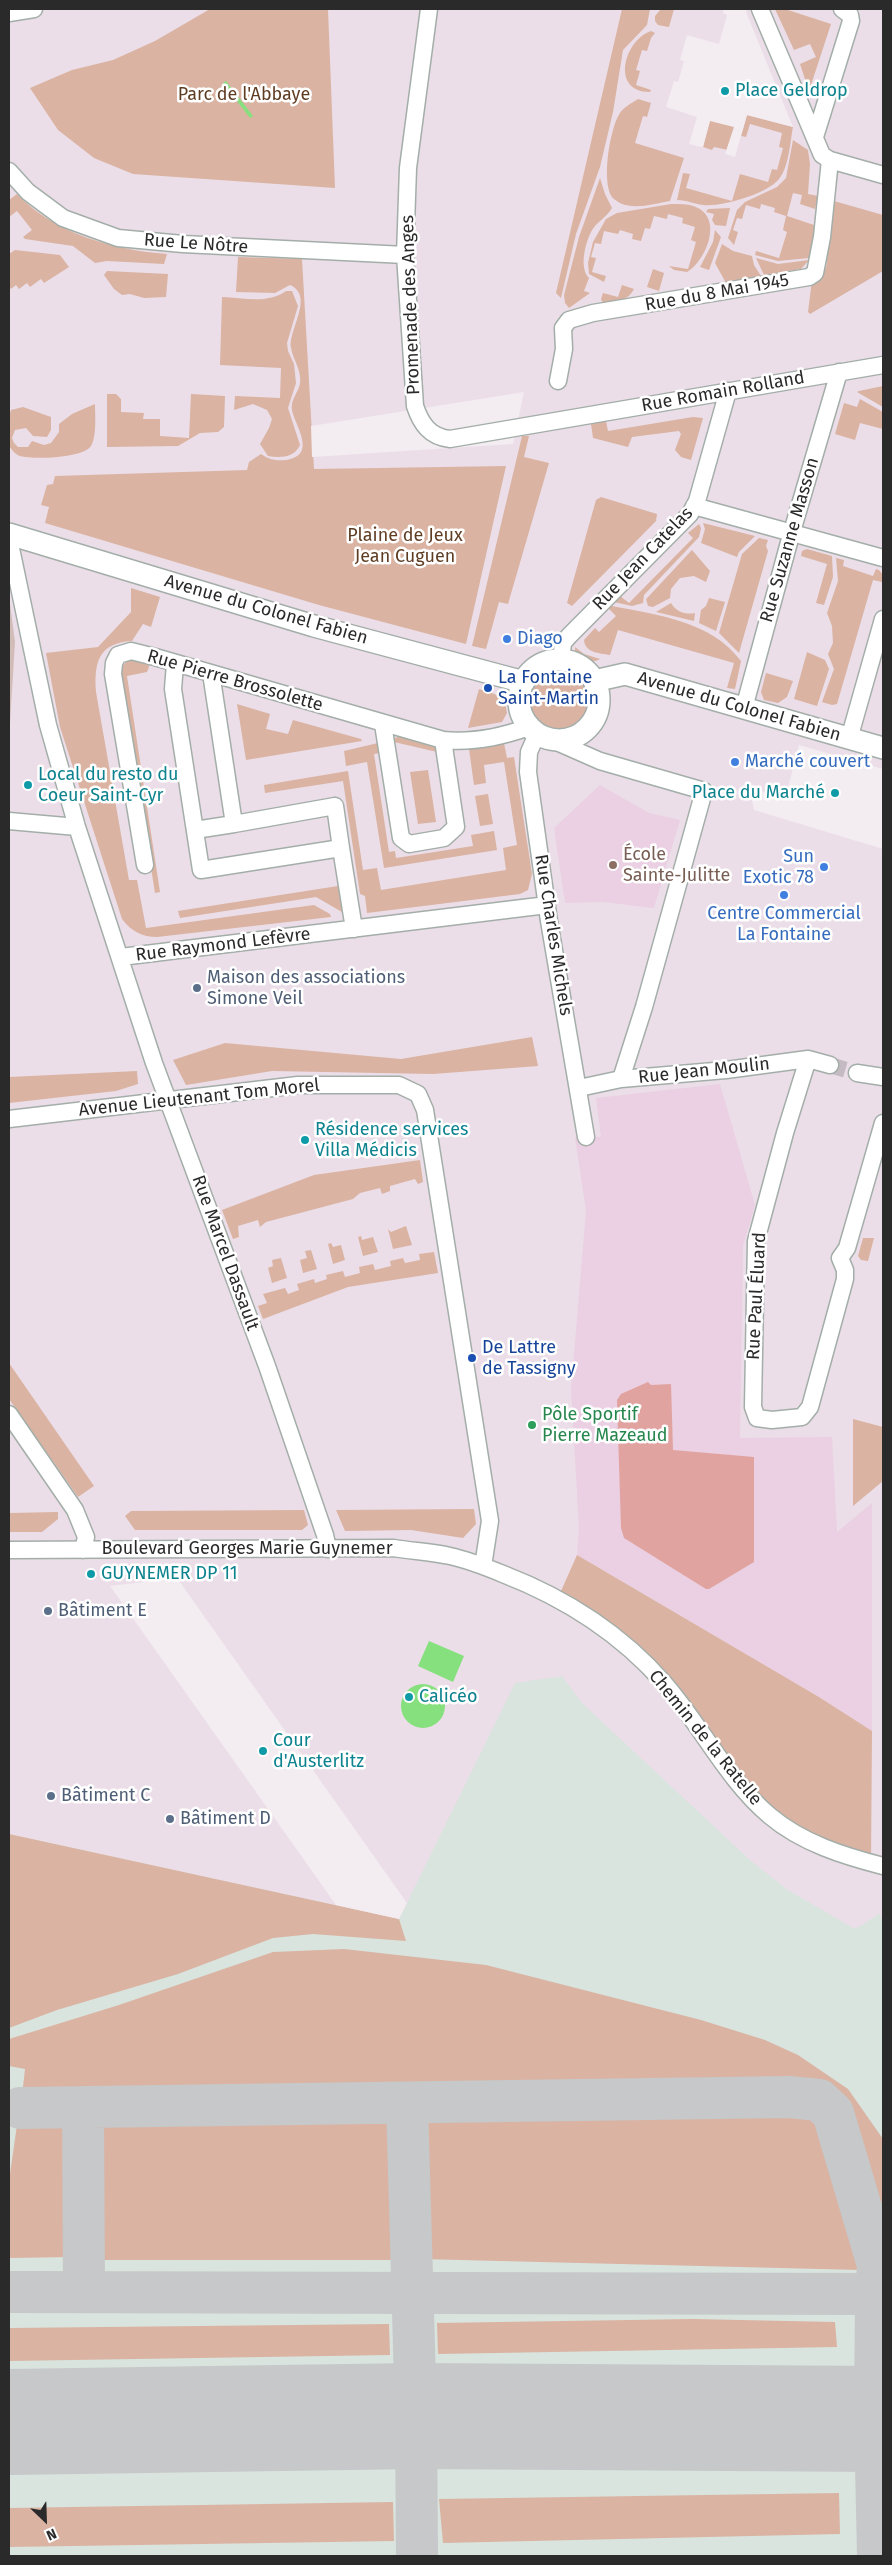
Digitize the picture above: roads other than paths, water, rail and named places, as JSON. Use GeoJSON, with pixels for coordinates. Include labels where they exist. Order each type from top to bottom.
{"type":"FeatureCollection","features":[{"type":"Feature","properties":{"kind":"street"},"geometry":{"type":"LineString","coordinates":[[9,13],[34,9]]}},
{"type":"Feature","properties":{"kind":"street","name":"Promenade des Anges"},"geometry":{"type":"LineString","coordinates":[[429,9],[409,159],[405,255],[415,406],[419,420],[439,438],[450,439],[562,419]]}},
{"type":"Feature","properties":{"kind":"street"},"geometry":{"type":"LineString","coordinates":[[760,9],[822,155],[830,160],[883,175]]}},
{"type":"Feature","properties":{"kind":"street"},"geometry":{"type":"LineString","coordinates":[[814,137],[851,21],[850,15],[842,9]]}},
{"type":"Feature","properties":{"kind":"street","name":"Rue du 8 Mai 1945"},"geometry":{"type":"LineString","coordinates":[[558,381],[564,349],[564,328],[569,320],[593,313],[809,277],[814,273],[822,237],[830,160]]}},
{"type":"Feature","properties":{"kind":"street","name":"Rue Le Nôtre"},"geometry":{"type":"LineString","coordinates":[[9,171],[28,192],[63,218],[118,238],[183,244],[405,255]]}},
{"type":"Feature","properties":{"kind":"street","name":"Rue Romain Rolland"},"geometry":{"type":"LineString","coordinates":[[562,419],[883,365]]}},
{"type":"Feature","properties":{"kind":"street","name":"Rue Suzanne Masson"},"geometry":{"type":"LineString","coordinates":[[744,708],[790,534],[839,372]]}},
{"type":"Feature","properties":{"kind":"street","name":"Rue Jean Catelas"},"geometry":{"type":"LineString","coordinates":[[561,660],[564,643],[570,636],[690,514],[728,391]]}},
{"type":"Feature","properties":{"kind":"street"},"geometry":{"type":"LineString","coordinates":[[694,506],[790,534],[883,558]]}},
{"type":"Feature","properties":{"kind":"street","name":"Avenue du Colonel Fabien"},"geometry":{"type":"LineString","coordinates":[[9,534],[314,626],[524,682]]}},
{"type":"Feature","properties":{"kind":"street","name":"Rue Raymond Lefèvre"},"geometry":{"type":"LineString","coordinates":[[9,539],[48,725],[77,827],[120,957],[547,906]]}},
{"type":"Feature","properties":{"kind":"street"},"geometry":{"type":"LineString","coordinates":[[849,739],[883,619]]}},
{"type":"Feature","properties":{"kind":"street","name":"Rue Pierre Brossolette"},"geometry":{"type":"LineString","coordinates":[[145,865],[113,674],[114,663],[118,655],[131,651],[443,740],[465,742],[508,735],[539,733]]}},
{"type":"Feature","properties":{"kind":"street"},"geometry":{"type":"LineString","coordinates":[[539,733],[563,740],[576,737],[587,729],[595,719],[599,706],[599,693],[594,681],[586,670],[574,663],[561,660],[539,666],[524,682],[519,706],[539,733],[600,761],[704,791],[644,1006],[621,1079]]}},
{"type":"Feature","properties":{"kind":"street"},"geometry":{"type":"LineString","coordinates":[[175,664],[173,689],[201,870],[340,848]]}},
{"type":"Feature","properties":{"kind":"street"},"geometry":{"type":"LineString","coordinates":[[211,673],[234,824]]}},
{"type":"Feature","properties":{"kind":"street","name":"Avenue du Colonel Fabien"},"geometry":{"type":"LineString","coordinates":[[594,681],[625,674],[883,748]]}},
{"type":"Feature","properties":{"kind":"street"},"geometry":{"type":"LineString","coordinates":[[383,724],[401,838],[409,844],[444,838],[456,827],[443,740]]}},
{"type":"Feature","properties":{"kind":"street","name":"Rue Charles Michels"},"geometry":{"type":"LineString","coordinates":[[539,733],[529,752],[528,772],[547,906],[586,1137]]}},
{"type":"Feature","properties":{"kind":"street"},"geometry":{"type":"LineString","coordinates":[[195,830],[335,806],[340,848],[354,928]]}},
{"type":"Feature","properties":{"kind":"street"},"geometry":{"type":"LineString","coordinates":[[9,821],[77,827]]}},
{"type":"Feature","properties":{"kind":"street","name":"Rue Marcel Dassault"},"geometry":{"type":"LineString","coordinates":[[120,957],[168,1101],[267,1366],[325,1535],[328,1549]]}},
{"type":"Feature","properties":{"kind":"street","name":"Rue Jean Moulin"},"geometry":{"type":"LineString","coordinates":[[579,1088],[621,1079],[726,1070],[808,1059],[830,1065]]}},
{"type":"Feature","properties":{"kind":"street","name":"Rue Paul Éluard"},"geometry":{"type":"LineString","coordinates":[[808,1059],[785,1132],[756,1241],[754,1413],[757,1418],[788,1420],[802,1417],[810,1407],[845,1279],[845,1270],[840,1258],[847,1248],[883,1123]]}},
{"type":"Feature","properties":{"kind":"street"},"geometry":{"type":"LineString","coordinates":[[857,1072],[883,1077]]}},
{"type":"Feature","properties":{"kind":"street","name":"Avenue Lieutenant Tom Morel"},"geometry":{"type":"LineString","coordinates":[[9,1119],[298,1085],[399,1085],[418,1094],[425,1110],[490,1521],[483,1566]]}},
{"type":"Feature","properties":{"kind":"street"},"geometry":{"type":"LineString","coordinates":[[9,1414],[75,1510],[86,1537],[83,1550]]}},
{"type":"Feature","properties":{"kind":"street","name":"Boulevard Georges Marie Guynemer"},"geometry":{"type":"LineString","coordinates":[[9,1550],[394,1548],[450,1556],[483,1566]]}},
{"type":"Feature","properties":{"kind":"street","name":"Chemin de la Ratelle"},"geometry":{"type":"LineString","coordinates":[[483,1566],[548,1592],[586,1615],[621,1642],[663,1682],[738,1782],[770,1816],[818,1845],[841,1855],[883,1866]]}},
{"type":"Feature","properties":{"kind":"tunnel"},"geometry":{"type":"LineString","coordinates":[[830,1065],[857,1073]]}},
{"type":"Feature","properties":{"kind":"place","name":"Place Geldrop"},"geometry":{"type":"Point","coordinates":[725,91]}},
{"type":"Feature","properties":{"kind":"place","name":"Diago"},"geometry":{"type":"Point","coordinates":[507,639]}},
{"type":"Feature","properties":{"kind":"place","name":"La Fontaine Saint-Martin"},"geometry":{"type":"Point","coordinates":[488,688]}},
{"type":"Feature","properties":{"kind":"place","name":"Marché couvert"},"geometry":{"type":"Point","coordinates":[735,762]}},
{"type":"Feature","properties":{"kind":"place","name":"Local du resto du Coeur Saint-Cyr"},"geometry":{"type":"Point","coordinates":[28,785]}},
{"type":"Feature","properties":{"kind":"place","name":"Place du Marché"},"geometry":{"type":"Point","coordinates":[835,793]}},
{"type":"Feature","properties":{"kind":"place","name":"École Sainte-Julitte"},"geometry":{"type":"Point","coordinates":[613,865]}},
{"type":"Feature","properties":{"kind":"place","name":"Sun Exotic 78"},"geometry":{"type":"Point","coordinates":[824,867]}},
{"type":"Feature","properties":{"kind":"place","name":"Centre Commercial La Fontaine"},"geometry":{"type":"Point","coordinates":[784,895]}},
{"type":"Feature","properties":{"kind":"place","name":"Maison des associations Simone Veil"},"geometry":{"type":"Point","coordinates":[197,988]}},
{"type":"Feature","properties":{"kind":"place","name":"Résidence services Villa Médicis"},"geometry":{"type":"Point","coordinates":[305,1140]}},
{"type":"Feature","properties":{"kind":"place","name":"De Lattre de Tassigny"},"geometry":{"type":"Point","coordinates":[472,1358]}},
{"type":"Feature","properties":{"kind":"place","name":"Pôle Sportif Pierre Mazeaud"},"geometry":{"type":"Point","coordinates":[532,1425]}},
{"type":"Feature","properties":{"kind":"place","name":"GUYNEMER DP 11"},"geometry":{"type":"Point","coordinates":[91,1574]}},
{"type":"Feature","properties":{"kind":"place","name":"Bâtiment E"},"geometry":{"type":"Point","coordinates":[48,1611]}},
{"type":"Feature","properties":{"kind":"place","name":"Calicéo"},"geometry":{"type":"Point","coordinates":[409,1697]}},
{"type":"Feature","properties":{"kind":"place","name":"Cour d'Austerlitz"},"geometry":{"type":"Point","coordinates":[263,1751]}},
{"type":"Feature","properties":{"kind":"place","name":"Bâtiment C"},"geometry":{"type":"Point","coordinates":[51,1796]}},
{"type":"Feature","properties":{"kind":"place","name":"Bâtiment D"},"geometry":{"type":"Point","coordinates":[170,1819]}},
{"type":"Feature","properties":{"kind":"park label","name":"Parc de l'Abbaye"},"geometry":{"type":"Point","coordinates":[244,95]}},
{"type":"Feature","properties":{"kind":"park label","name":"Plaine de Jeux Jean Cuguen"},"geometry":{"type":"Point","coordinates":[405,546]}}]}
